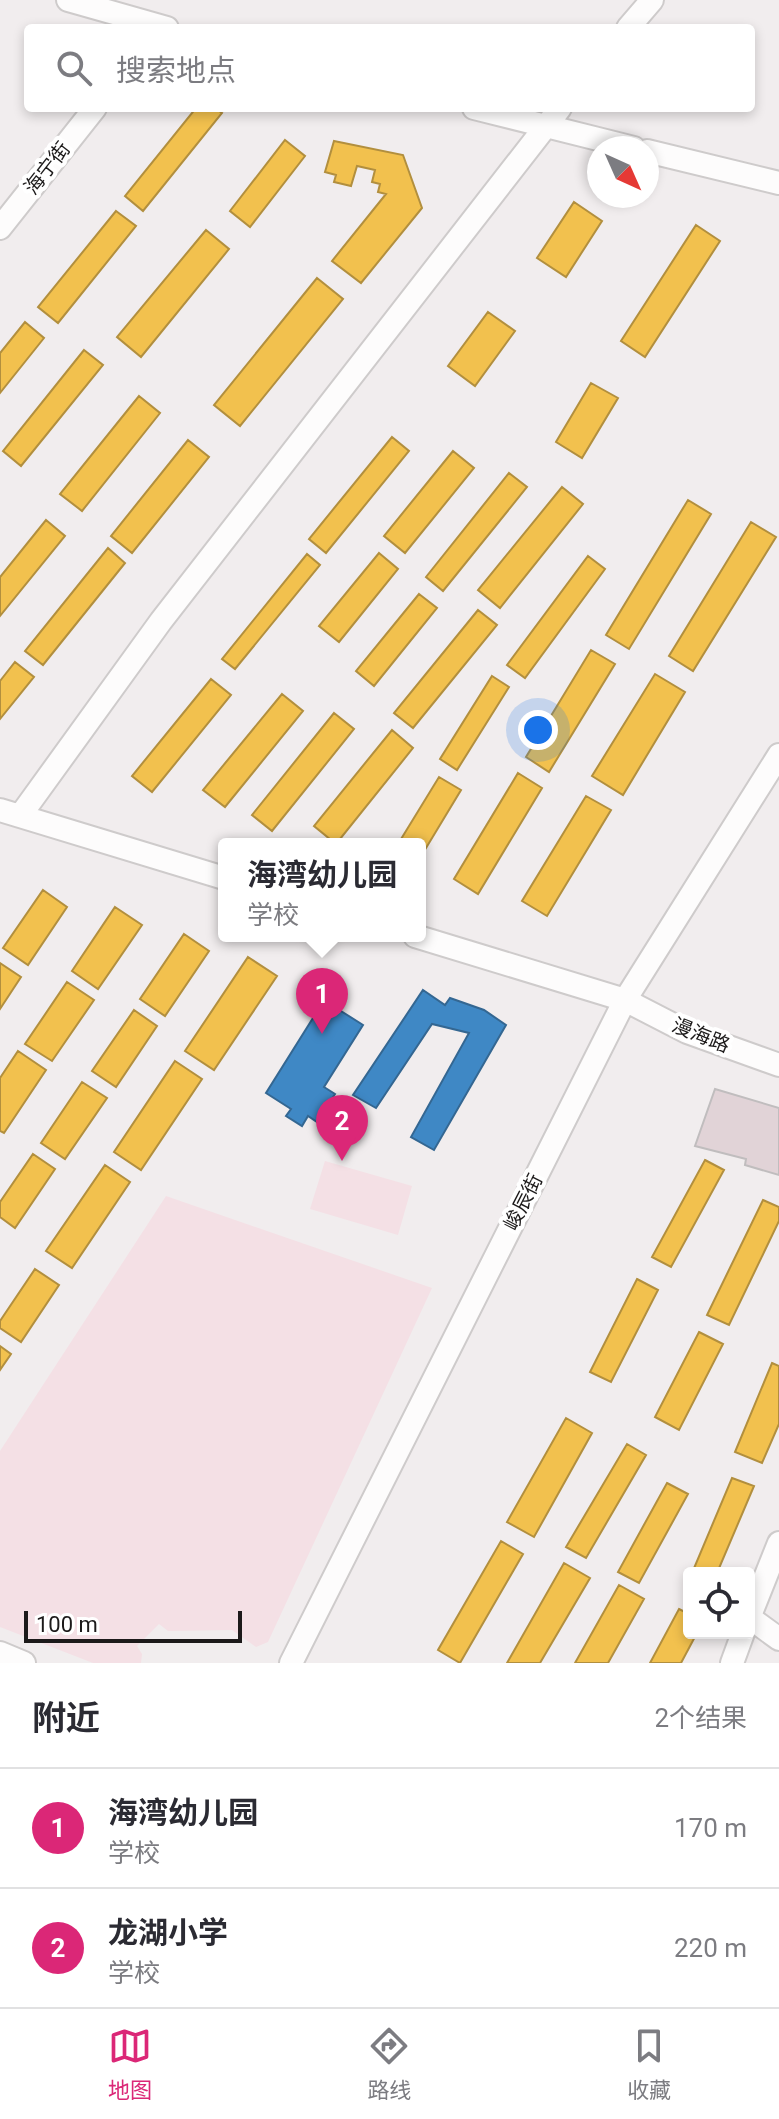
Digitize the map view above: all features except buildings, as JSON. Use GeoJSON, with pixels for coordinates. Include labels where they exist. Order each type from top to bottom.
{"type":"FeatureCollection","features":[{"type":"Feature","properties":{"kind":"street"},"geometry":{"type":"LineString","coordinates":[[68,0],[151,24]]}},
{"type":"Feature","properties":{"kind":"street"},"geometry":{"type":"LineString","coordinates":[[631,24],[652,0]]}},
{"type":"Feature","properties":{"kind":"street","name":"海宁街"},"geometry":{"type":"LineString","coordinates":[[0,228],[92,112]]}},
{"type":"Feature","properties":{"kind":"street"},"geometry":{"type":"LineString","coordinates":[[490,112],[587,137]]}},
{"type":"Feature","properties":{"kind":"street"},"geometry":{"type":"LineString","coordinates":[[218,876],[10,813],[556,112]]}},
{"type":"Feature","properties":{"kind":"street"},"geometry":{"type":"LineString","coordinates":[[659,154],[779,183]]}},
{"type":"Feature","properties":{"kind":"street","name":"峻辰街"},"geometry":{"type":"LineString","coordinates":[[291,1663],[625,1000],[779,755]]}},
{"type":"Feature","properties":{"kind":"street","name":"漫海路"},"geometry":{"type":"LineString","coordinates":[[426,939],[625,1000],[687,1032],[779,1065]]}},
{"type":"Feature","properties":{"kind":"street"},"geometry":{"type":"LineString","coordinates":[[755,1603],[779,1543]]}},
{"type":"Feature","properties":{"kind":"street"},"geometry":{"type":"LineString","coordinates":[[755,1622],[779,1639]]}},
{"type":"Feature","properties":{"kind":"street"},"geometry":{"type":"LineString","coordinates":[[732,1663],[741,1639]]}},
{"type":"Feature","properties":{"kind":"street"},"geometry":{"type":"LineString","coordinates":[[0,1653],[24,1663]]}},
{"type":"Feature","properties":{"kind":"shaded area"},"geometry":{"type":"Polygon","coordinates":[[[325,1161],[412,1186],[398,1235],[310,1209],[325,1161]]]}},
{"type":"Feature","properties":{"kind":"shaded area"},"geometry":{"type":"Polygon","coordinates":[[[166,1196],[432,1288],[268,1642],[256,1647],[232,1630],[168,1631],[159,1624],[137,1646],[142,1654],[141,1663],[93,1663],[0,1627],[0,1451],[166,1196]]]}},
{"type":"Feature","properties":{"kind":"place","name":"海湾幼儿园"},"geometry":{"type":"Point","coordinates":[322,1034]}},
{"type":"Feature","properties":{"kind":"place","name":"龙湖小学"},"geometry":{"type":"Point","coordinates":[342,1161]}}]}
